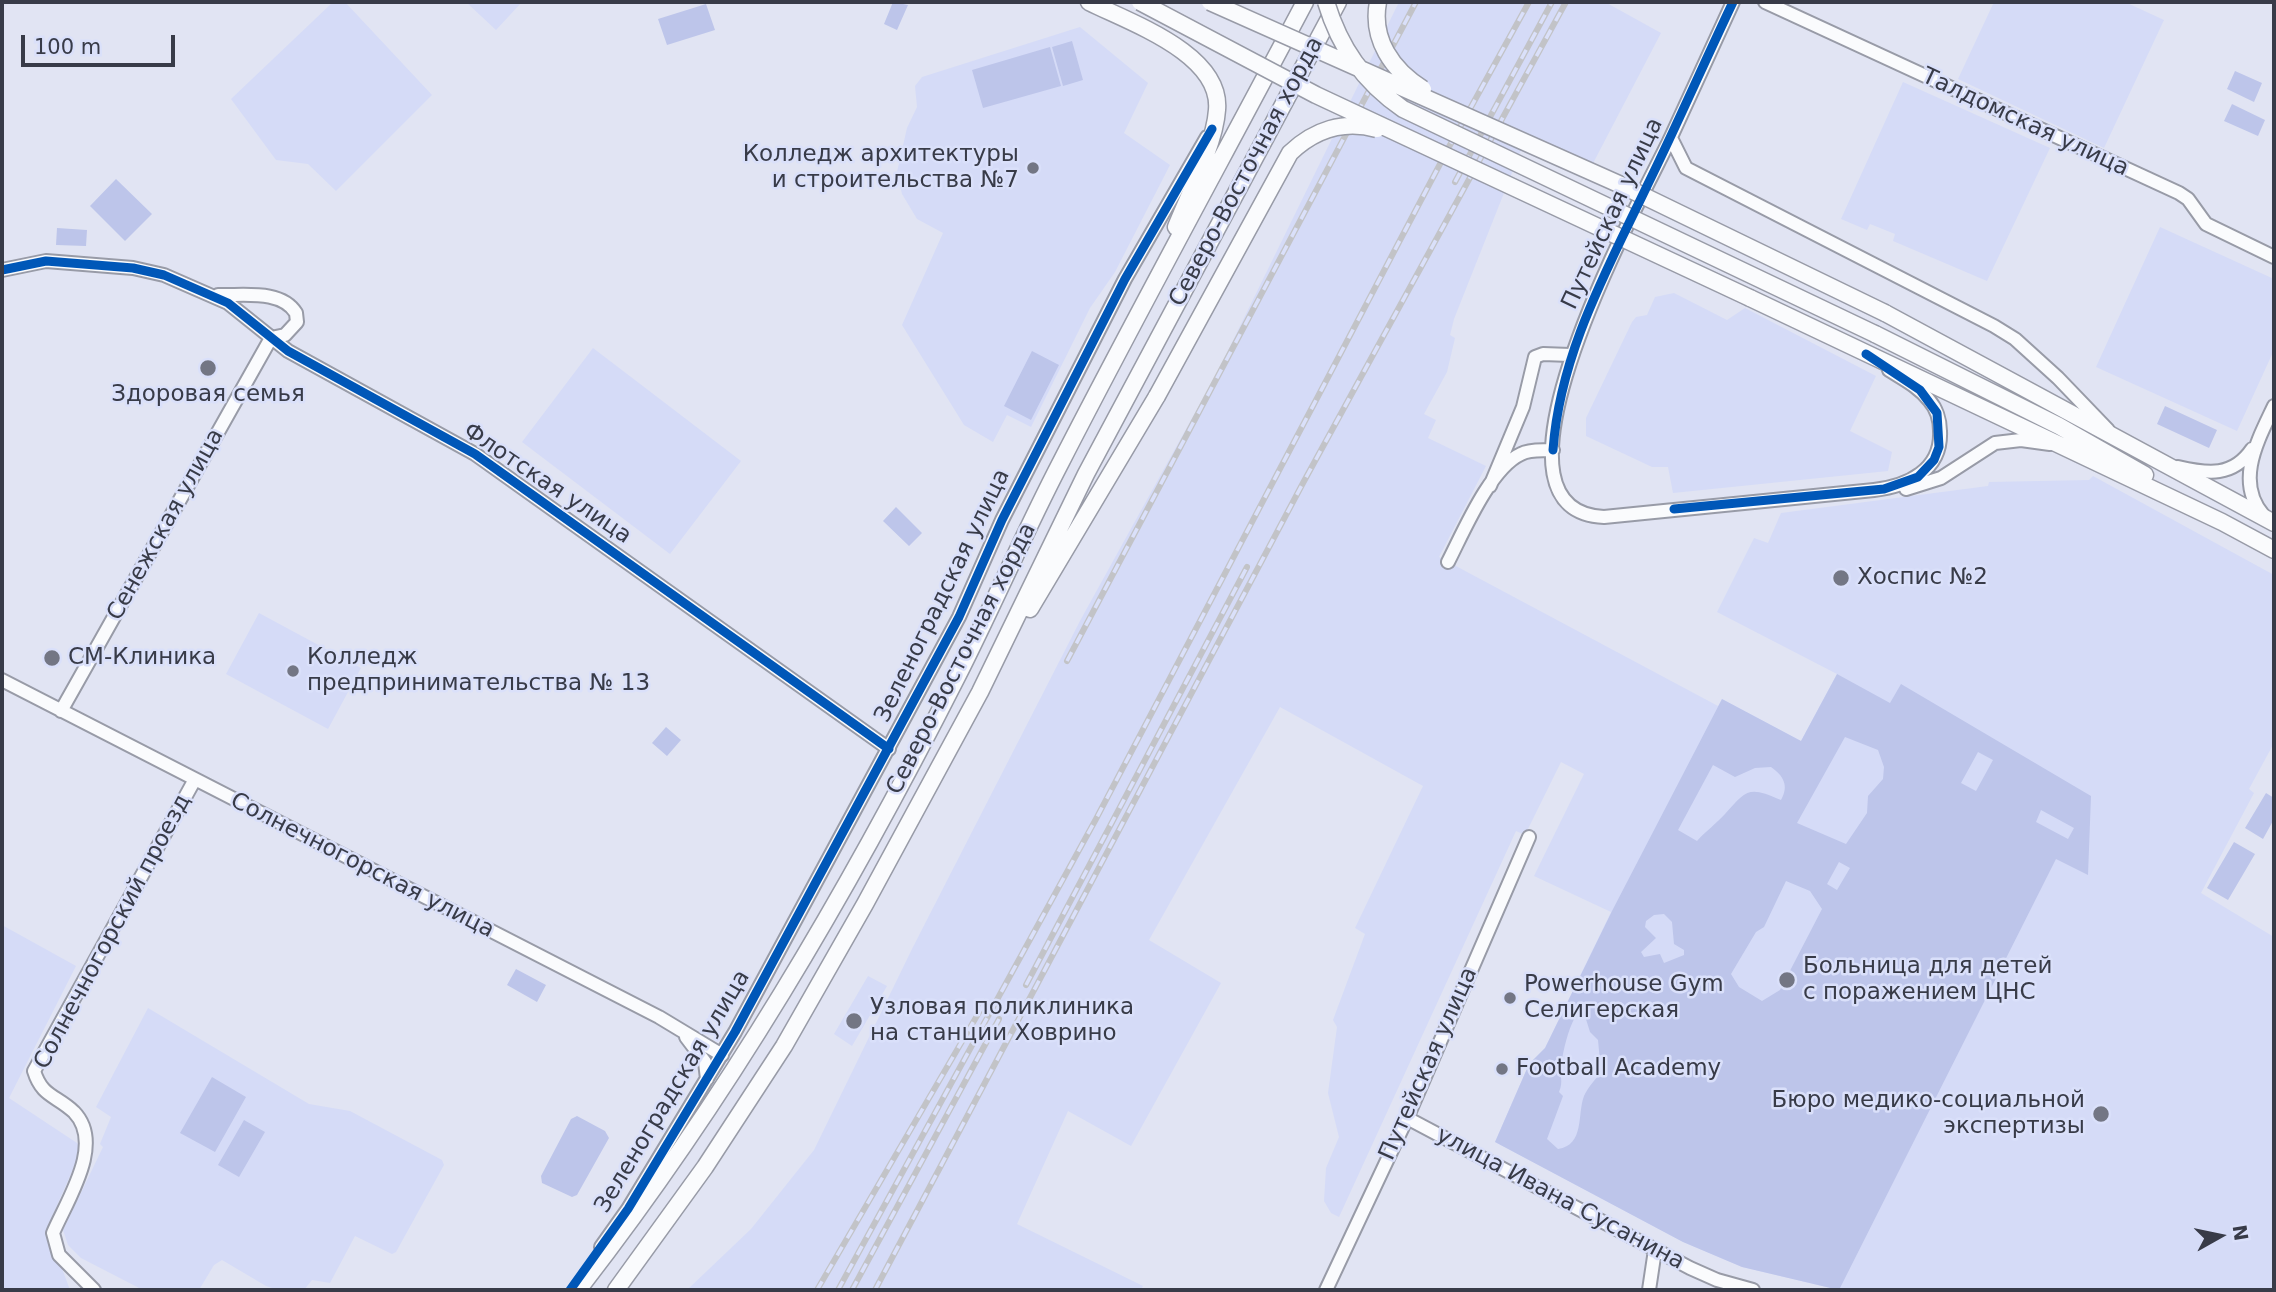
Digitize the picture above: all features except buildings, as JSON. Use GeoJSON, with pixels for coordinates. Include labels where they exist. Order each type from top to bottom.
{"type":"FeatureCollection","features":[{"type":"Feature","properties":{"kind":"main road"},"geometry":{"type":"LineString","coordinates":[[1089,2],[1196,60],[1211,77],[1218,108],[1166,253],[1126,343]]}},
{"type":"Feature","properties":{"kind":"main road"},"geometry":{"type":"LineString","coordinates":[[1140,2],[1283,78],[2222,522]]}},
{"type":"Feature","properties":{"kind":"main road"},"geometry":{"type":"LineString","coordinates":[[1210,2],[1680,213],[1885,313],[2270,520]]}},
{"type":"Feature","properties":{"kind":"main road","name":"Северо-Восточная хорда"},"geometry":{"type":"LineString","coordinates":[[578,1290],[675,1160],[760,1032],[819,930],[956,677],[1061,462],[1305,2]]}},
{"type":"Feature","properties":{"kind":"main road"},"geometry":{"type":"LineString","coordinates":[[1326,2],[1333,24],[1355,65],[1384,96],[1416,117],[1659,228],[1875,334],[2069,432],[2274,550]]}},
{"type":"Feature","properties":{"kind":"main road","name":"Северо-Восточная хорда"},"geometry":{"type":"LineString","coordinates":[[616,1290],[705,1167],[784,1046],[865,904],[980,692],[1086,474],[1338,2]]}},
{"type":"Feature","properties":{"kind":"main road"},"geometry":{"type":"LineString","coordinates":[[1378,2],[1378,32],[1393,65],[1412,83],[1460,113]]}},
{"type":"Feature","properties":{"kind":"main road"},"geometry":{"type":"LineString","coordinates":[[980,692],[1116,468],[1290,153],[1311,137],[1342,125],[1366,126],[1430,147]]}},
{"type":"Feature","properties":{"kind":"street","name":"Путейская улица"},"geometry":{"type":"LineString","coordinates":[[1732,2],[1671,138],[1592,302],[1570,355],[1556,416],[1554,480],[1558,492],[1570,509],[1589,516],[1874,490]]}},
{"type":"Feature","properties":{"kind":"street","name":"Талдомская улица"},"geometry":{"type":"LineString","coordinates":[[1765,2],[2179,193],[2206,224],[2274,257]]}},
{"type":"Feature","properties":{"kind":"street","name":"Зеленоградская улица"},"geometry":{"type":"LineString","coordinates":[[570,1290],[628,1209],[722,1055],[959,617],[1008,508],[1125,279],[1212,129]]}},
{"type":"Feature","properties":{"kind":"street"},"geometry":{"type":"LineString","coordinates":[[1671,138],[1686,168],[2015,339],[2111,433]]}},
{"type":"Feature","properties":{"kind":"street","name":"Флотская улица"},"geometry":{"type":"LineString","coordinates":[[2,270],[46,261],[121,267],[164,275],[242,312],[288,351],[475,454],[889,749]]}},
{"type":"Feature","properties":{"kind":"street","name":"Флотская улица"},"geometry":{"type":"LineString","coordinates":[[209,295],[261,296],[286,302],[296,313],[297,322],[285,335],[271,338]]}},
{"type":"Feature","properties":{"kind":"street","name":"Сенежская улица"},"geometry":{"type":"LineString","coordinates":[[61,711],[271,338]]}},
{"type":"Feature","properties":{"kind":"street"},"geometry":{"type":"LineString","coordinates":[[1448,562],[1490,486],[1523,407],[1535,358],[1543,354],[1570,355]]}},
{"type":"Feature","properties":{"kind":"street"},"geometry":{"type":"LineString","coordinates":[[1866,354],[1925,396],[1940,424],[1939,447],[1927,470],[1906,483],[1874,490]]}},
{"type":"Feature","properties":{"kind":"street"},"geometry":{"type":"LineString","coordinates":[[2270,520],[2256,507],[2248,473],[2257,444],[2274,406]]}},
{"type":"Feature","properties":{"kind":"street"},"geometry":{"type":"LineString","coordinates":[[1874,490],[1904,489],[1928,484],[1989,446],[2003,441],[2021,440],[2062,446]]}},
{"type":"Feature","properties":{"kind":"street"},"geometry":{"type":"LineString","coordinates":[[2172,466],[2205,473],[2226,471],[2245,460],[2257,444]]}},
{"type":"Feature","properties":{"kind":"street"},"geometry":{"type":"LineString","coordinates":[[1490,486],[1520,454],[1553,450]]}},
{"type":"Feature","properties":{"kind":"street","name":"Солнечногорская улица"},"geometry":{"type":"LineString","coordinates":[[2,680],[682,1031],[722,1055]]}},
{"type":"Feature","properties":{"kind":"street","name":"Солнечногорский проезд"},"geometry":{"type":"LineString","coordinates":[[94,1290],[59,1255],[53,1233],[88,1153],[85,1129],[74,1113],[39,1088],[34,1071],[194,781]]}},
{"type":"Feature","properties":{"kind":"street","name":"Путейская улица"},"geometry":{"type":"LineString","coordinates":[[1326,1290],[1407,1118],[1529,837]]}},
{"type":"Feature","properties":{"kind":"street"},"geometry":{"type":"LineString","coordinates":[[682,1031],[705,1062],[707,1079]]}},
{"type":"Feature","properties":{"kind":"street","name":"улица Ивана Сусанина"},"geometry":{"type":"LineString","coordinates":[[1407,1118],[1704,1275],[1753,1290]]}},
{"type":"Feature","properties":{"kind":"street"},"geometry":{"type":"LineString","coordinates":[[1649,1290],[1655,1250]]}},
{"type":"Feature","properties":{"kind":"shaded area"},"geometry":{"type":"Polygon","coordinates":[[[333,2],[345,2],[432,95],[336,191],[308,164],[276,160],[231,99],[333,2]]]}},
{"type":"Feature","properties":{"kind":"shaded area"},"geometry":{"type":"Polygon","coordinates":[[[466,2],[522,2],[496,30],[466,2]]]}},
{"type":"Feature","properties":{"kind":"shaded area"},"geometry":{"type":"Polygon","coordinates":[[[893,2],[908,5],[897,30],[884,24],[893,2]]]}},
{"type":"Feature","properties":{"kind":"shaded area"},"geometry":{"type":"Polygon","coordinates":[[[1399,2],[1605,2],[1661,33],[1589,171],[1525,140],[1454,319],[1450,335],[1455,338],[1447,372],[1424,414],[1436,420],[1428,438],[1486,466],[1439,557],[1718,706],[1722,699],[1801,741],[1837,674],[1717,612],[1754,538],[1768,543],[1781,513],[1988,486],[1989,482],[2089,480],[2093,476],[2274,575],[2274,743],[2249,789],[2254,793],[2201,893],[2274,937],[2274,1290],[1839,1290],[1742,1267],[1683,1242],[1495,1142],[1529,1064],[1545,1048],[1611,912],[1534,876],[1584,774],[1561,762],[1525,835],[1516,831],[1339,1217],[1331,1213],[1324,1201],[1326,1168],[1339,1137],[1328,1093],[1337,1027],[1333,1020],[1365,934],[1355,928],[1423,786],[1280,707],[1149,940],[1221,983],[1131,1146],[1068,1111],[1017,1224],[1143,1286],[1141,1290],[687,1290],[751,1229],[814,1150],[913,947],[1081,619],[1217,373],[1399,2]]]}},
{"type":"Feature","properties":{"kind":"shaded area"},"geometry":{"type":"Polygon","coordinates":[[[1994,2],[2125,2],[2164,20],[2104,148],[1958,79],[1994,2]]]}},
{"type":"Feature","properties":{"kind":"shaded area"},"geometry":{"type":"Polygon","coordinates":[[[706,4],[715,30],[667,45],[658,19],[706,4]]]}},
{"type":"Feature","properties":{"kind":"shaded area","name":"Колледж архитектуры и строительства №7"},"geometry":{"type":"Polygon","coordinates":[[[1080,27],[1148,83],[1124,133],[1170,165],[1115,272],[1090,308],[1031,427],[1007,415],[993,442],[964,425],[902,325],[943,233],[917,219],[902,194],[897,172],[907,128],[917,107],[915,86],[922,77],[1080,27]]]}},
{"type":"Feature","properties":{"kind":"shaded area"},"geometry":{"type":"Polygon","coordinates":[[[1072,41],[1083,80],[1063,86],[1052,47],[1072,41]]]}},
{"type":"Feature","properties":{"kind":"shaded area"},"geometry":{"type":"Polygon","coordinates":[[[1050,47],[1061,86],[983,108],[972,70],[1050,47]]]}},
{"type":"Feature","properties":{"kind":"shaded area"},"geometry":{"type":"Polygon","coordinates":[[[2235,71],[2262,83],[2254,102],[2227,89],[2235,71]]]}},
{"type":"Feature","properties":{"kind":"shaded area"},"geometry":{"type":"Polygon","coordinates":[[[1903,82],[2050,148],[1987,281],[1893,241],[1895,234],[1870,224],[1867,230],[1841,219],[1903,82]]]}},
{"type":"Feature","properties":{"kind":"shaded area"},"geometry":{"type":"Polygon","coordinates":[[[2232,104],[2265,120],[2258,136],[2224,121],[2232,104]]]}},
{"type":"Feature","properties":{"kind":"shaded area"},"geometry":{"type":"Polygon","coordinates":[[[116,179],[152,214],[125,241],[90,206],[116,179]]]}},
{"type":"Feature","properties":{"kind":"shaded area"},"geometry":{"type":"Polygon","coordinates":[[[2160,227],[2274,279],[2274,350],[2237,431],[2096,367],[2160,227]]]}},
{"type":"Feature","properties":{"kind":"shaded area"},"geometry":{"type":"Polygon","coordinates":[[[57,228],[87,230],[86,246],[56,245],[57,228]]]}},
{"type":"Feature","properties":{"kind":"shaded area"},"geometry":{"type":"Polygon","coordinates":[[[1674,293],[1727,320],[1745,308],[1876,376],[1850,431],[1892,452],[1888,471],[1673,493],[1668,467],[1652,467],[1586,436],[1586,418],[1632,322],[1636,317],[1647,315],[1655,297],[1674,293]]]}},
{"type":"Feature","properties":{"kind":"shaded area"},"geometry":{"type":"Polygon","coordinates":[[[593,348],[741,461],[670,554],[522,442],[593,348]]]}},
{"type":"Feature","properties":{"kind":"shaded area"},"geometry":{"type":"Polygon","coordinates":[[[1032,351],[1059,365],[1031,420],[1004,406],[1032,351]]]}},
{"type":"Feature","properties":{"kind":"shaded area"},"geometry":{"type":"Polygon","coordinates":[[[2165,406],[2217,430],[2209,448],[2157,424],[2165,406]]]}},
{"type":"Feature","properties":{"kind":"shaded area"},"geometry":{"type":"Polygon","coordinates":[[[896,507],[922,533],[909,546],[883,521],[896,507]]]}},
{"type":"Feature","properties":{"kind":"shaded area","name":"Колледж предпринимательства № 13"},"geometry":{"type":"Polygon","coordinates":[[[259,613],[361,668],[328,729],[226,674],[259,613]]]}},
{"type":"Feature","properties":{"kind":"shaded area","name":"Больница для детей с поражением ЦНС"},"geometry":{"type":"Polygon","coordinates":[[[1837,674],[1890,703],[1901,684],[2091,796],[2088,875],[2056,859],[1839,1290],[1742,1267],[1683,1242],[1495,1142],[1529,1064],[1545,1048],[1612,911],[1722,699],[1801,741],[1837,674]],[[1845,737],[1797,823],[1846,844],[1867,813],[1868,796],[1883,779],[1884,767],[1878,750],[1845,737]],[[1978,752],[1961,783],[1976,791],[1993,760],[1978,752]],[[1713,765],[1678,830],[1697,841],[1749,792],[1762,793],[1781,800],[1785,786],[1779,774],[1771,767],[1755,768],[1735,777],[1713,765]],[[2041,810],[2036,822],[2068,839],[2074,828],[2041,810]],[[1839,862],[1827,884],[1837,890],[1850,868],[1839,862]],[[1786,881],[1764,927],[1756,932],[1731,974],[1739,987],[1762,1001],[1780,990],[1822,909],[1810,891],[1786,881]],[[1664,914],[1654,915],[1646,921],[1645,927],[1656,938],[1641,952],[1644,957],[1660,954],[1664,963],[1684,955],[1684,950],[1674,944],[1672,922],[1664,914]],[[1585,1016],[1575,1017],[1566,1041],[1559,1092],[1563,1096],[1547,1139],[1558,1149],[1567,1146],[1576,1135],[1584,1096],[1601,1072],[1598,1040],[1590,1032],[1585,1016]]]}},
{"type":"Feature","properties":{"kind":"shaded area"},"geometry":{"type":"Polygon","coordinates":[[[666,727],[681,740],[667,756],[652,743],[666,727]]]}},
{"type":"Feature","properties":{"kind":"shaded area"},"geometry":{"type":"Polygon","coordinates":[[[2266,793],[2274,798],[2274,819],[2263,839],[2245,828],[2266,793]]]}},
{"type":"Feature","properties":{"kind":"shaded area"},"geometry":{"type":"Polygon","coordinates":[[[2234,842],[2255,854],[2228,900],[2207,888],[2234,842]]]}},
{"type":"Feature","properties":{"kind":"shaded area"},"geometry":{"type":"Polygon","coordinates":[[[2,925],[76,966],[9,1098],[83,1147],[47,1228],[70,1290],[2,1290],[2,925]]]}},
{"type":"Feature","properties":{"kind":"shaded area"},"geometry":{"type":"Polygon","coordinates":[[[516,969],[546,985],[537,1002],[507,985],[516,969]]]}},
{"type":"Feature","properties":{"kind":"shaded area","name":"Узловая поликлиника на станции Ховрино"},"geometry":{"type":"Polygon","coordinates":[[[868,976],[887,986],[852,1046],[834,1034],[868,976]]]}},
{"type":"Feature","properties":{"kind":"shaded area"},"geometry":{"type":"Polygon","coordinates":[[[148,1008],[309,1104],[350,1111],[442,1160],[444,1165],[396,1252],[392,1254],[355,1236],[330,1283],[312,1280],[304,1290],[278,1290],[266,1286],[222,1260],[214,1265],[199,1290],[143,1290],[81,1258],[68,1245],[63,1230],[103,1147],[100,1144],[111,1117],[96,1107],[148,1008]]]}},
{"type":"Feature","properties":{"kind":"shaded area"},"geometry":{"type":"Polygon","coordinates":[[[212,1077],[246,1097],[215,1152],[180,1133],[212,1077]]]}},
{"type":"Feature","properties":{"kind":"shaded area"},"geometry":{"type":"Polygon","coordinates":[[[577,1116],[605,1131],[609,1138],[577,1195],[572,1197],[542,1183],[541,1176],[571,1119],[577,1116]]]}},
{"type":"Feature","properties":{"kind":"shaded area"},"geometry":{"type":"Polygon","coordinates":[[[244,1120],[265,1132],[239,1177],[218,1165],[244,1120]]]}},
{"type":"Feature","properties":{"kind":"railway"},"geometry":{"type":"LineString","coordinates":[[1067,661],[1416,2]]}},
{"type":"Feature","properties":{"kind":"railway"},"geometry":{"type":"LineString","coordinates":[[838,1290],[1096,819],[1450,145],[1529,2]]}},
{"type":"Feature","properties":{"kind":"railway"},"geometry":{"type":"LineString","coordinates":[[1455,182],[1552,2]]}},
{"type":"Feature","properties":{"kind":"railway"},"geometry":{"type":"LineString","coordinates":[[875,1290],[1303,483],[1566,2]]}},
{"type":"Feature","properties":{"kind":"railway"},"geometry":{"type":"LineString","coordinates":[[1026,985],[1247,567]]}},
{"type":"Feature","properties":{"kind":"railway"},"geometry":{"type":"LineString","coordinates":[[817,1290],[985,1002]]}},
{"type":"Feature","properties":{"kind":"railway"},"geometry":{"type":"LineString","coordinates":[[852,1290],[999,1019]]}},
{"type":"Feature","properties":{"kind":"cycle path"},"geometry":{"type":"LineString","coordinates":[[1553,450],[1565,380],[1587,314],[1733,2]]}},
{"type":"Feature","properties":{"kind":"cycle path"},"geometry":{"type":"LineString","coordinates":[[570,1290],[628,1209],[735,1032],[959,617],[1002,520],[1125,279],[1212,129]]}},
{"type":"Feature","properties":{"kind":"cycle path"},"geometry":{"type":"LineString","coordinates":[[2,270],[46,261],[133,268],[164,275],[228,303],[288,351],[475,454],[889,749]]}},
{"type":"Feature","properties":{"kind":"cycle path"},"geometry":{"type":"LineString","coordinates":[[1674,509],[1884,489],[1918,477],[1934,460],[1939,447],[1937,413],[1920,390],[1866,354]]}},
{"type":"Feature","properties":{"kind":"place","name":"Колледж архитектуры и строительства №7"},"geometry":{"type":"Point","coordinates":[1033,168]}},
{"type":"Feature","properties":{"kind":"place","name":"Здоровая семья"},"geometry":{"type":"Point","coordinates":[208,368]}},
{"type":"Feature","properties":{"kind":"place","name":"Хоспис №2"},"geometry":{"type":"Point","coordinates":[1841,578]}},
{"type":"Feature","properties":{"kind":"place","name":"СМ-Клиника"},"geometry":{"type":"Point","coordinates":[52,658]}},
{"type":"Feature","properties":{"kind":"place","name":"Колледж предпринимательства № 13"},"geometry":{"type":"Point","coordinates":[293,671]}},
{"type":"Feature","properties":{"kind":"place","name":"Больница для детей с поражением ЦНС"},"geometry":{"type":"Point","coordinates":[1787,980]}},
{"type":"Feature","properties":{"kind":"place","name":"Powerhouse Gym Селигерская"},"geometry":{"type":"Point","coordinates":[1510,998]}},
{"type":"Feature","properties":{"kind":"place","name":"Узловая поликлиника на станции Ховрино"},"geometry":{"type":"Point","coordinates":[854,1021]}},
{"type":"Feature","properties":{"kind":"place","name":"Football Academy"},"geometry":{"type":"Point","coordinates":[1502,1069]}},
{"type":"Feature","properties":{"kind":"place","name":"Бюро медико-социальной экспертизы"},"geometry":{"type":"Point","coordinates":[2101,1114]}}]}
